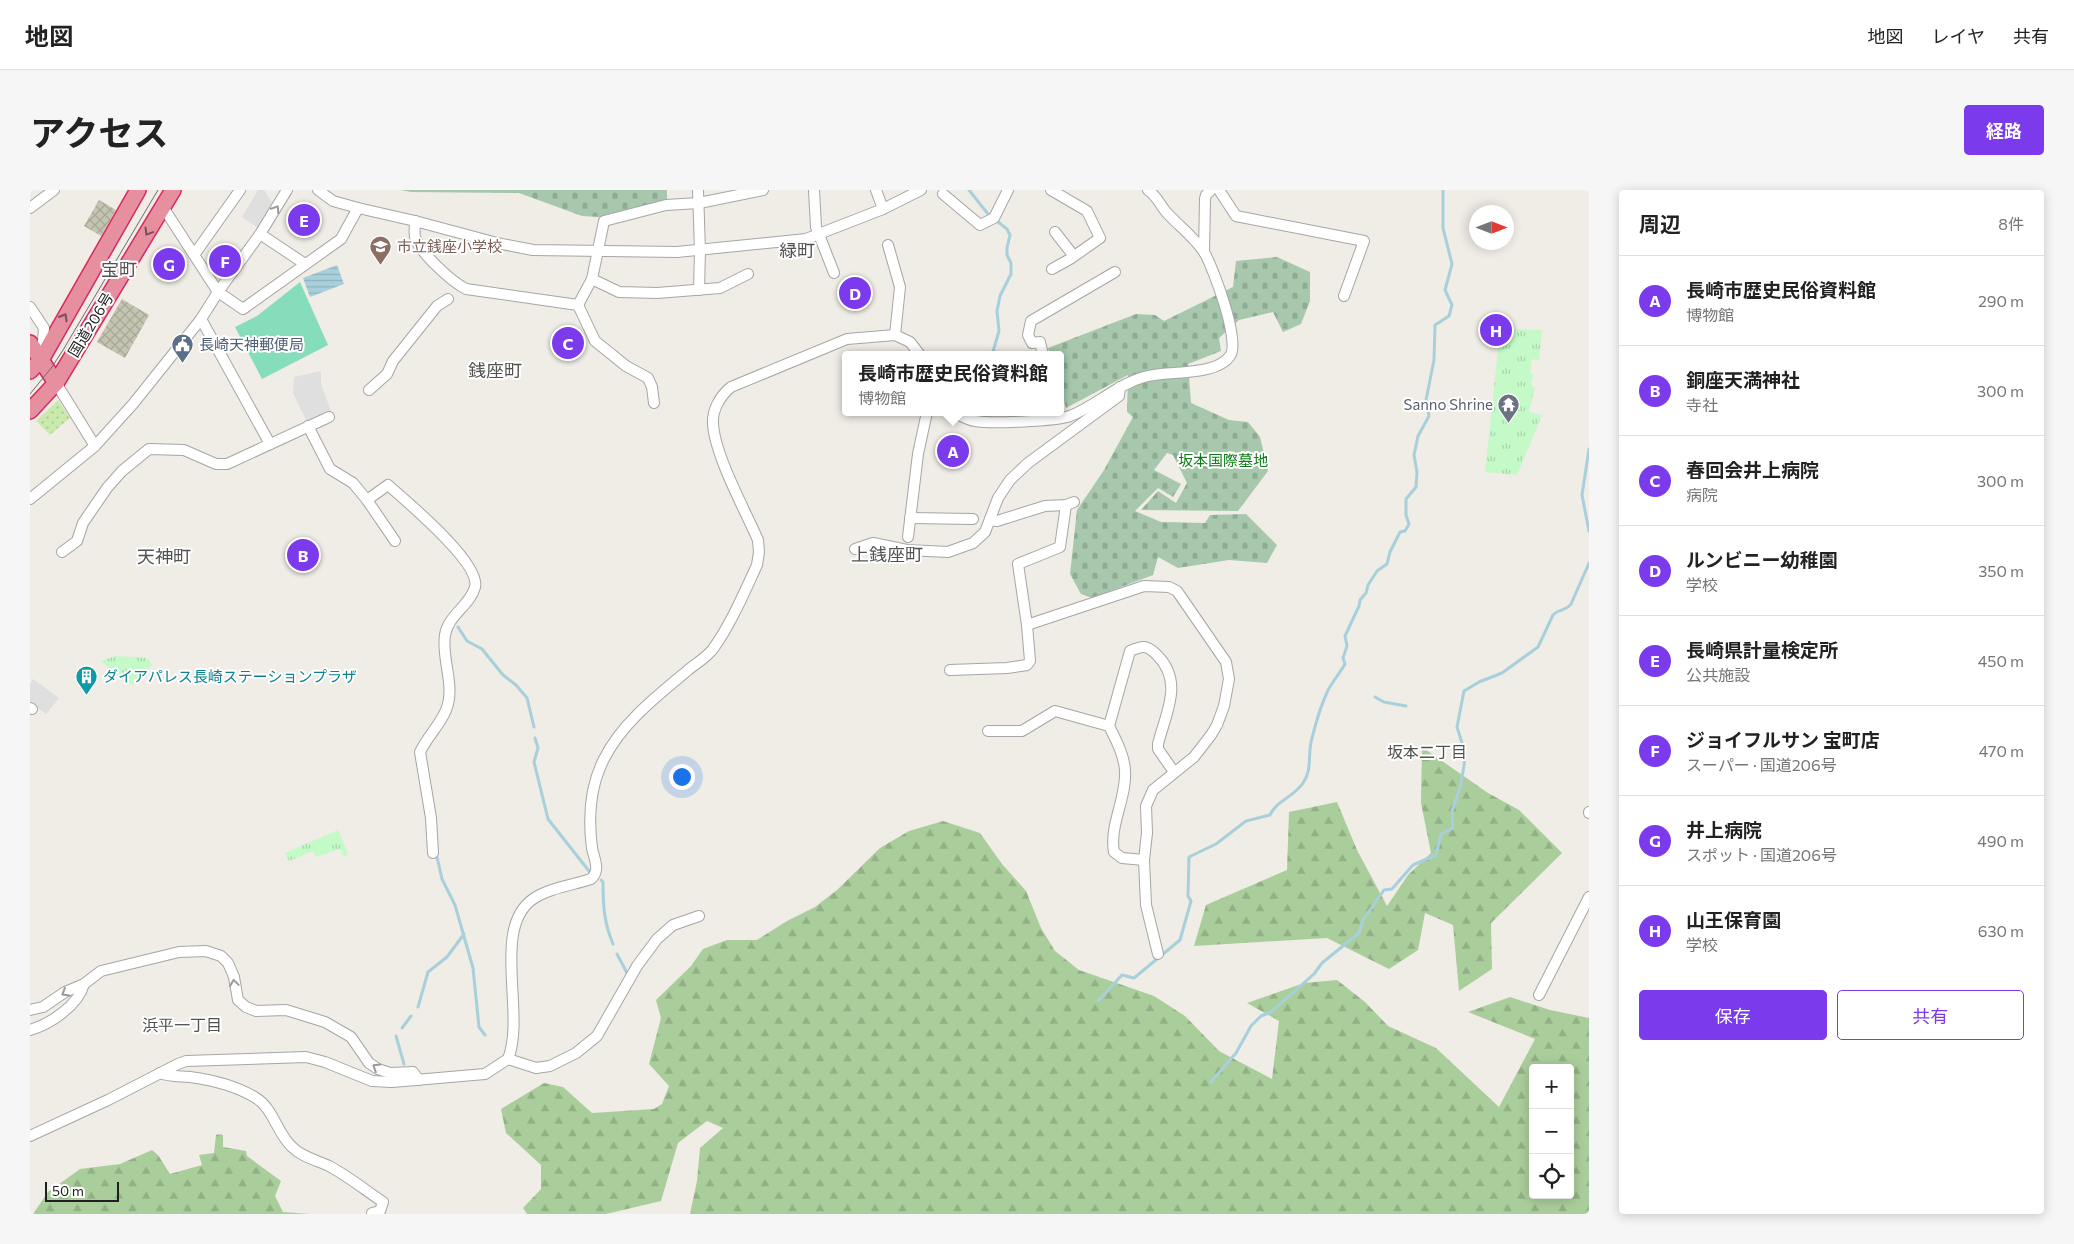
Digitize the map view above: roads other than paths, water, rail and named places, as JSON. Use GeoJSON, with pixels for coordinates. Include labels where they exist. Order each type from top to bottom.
{"type":"FeatureCollection","features":[{"type":"Feature","properties":{"kind":"highway","name":"国道206号"},"geometry":{"type":"LineString","coordinates":[[34,362],[138,190]]}},
{"type":"Feature","properties":{"kind":"highway","name":"国道206号"},"geometry":{"type":"LineString","coordinates":[[30,411],[56,382],[173,190]]}},
{"type":"Feature","properties":{"kind":"highway"},"geometry":{"type":"LineString","coordinates":[[30,343],[34,362],[56,382]]}},
{"type":"Feature","properties":{"kind":"street"},"geometry":{"type":"LineString","coordinates":[[30,208],[54,190]]}},
{"type":"Feature","properties":{"kind":"street"},"geometry":{"type":"LineString","coordinates":[[194,255],[240,190]]}},
{"type":"Feature","properties":{"kind":"street"},"geometry":{"type":"LineString","coordinates":[[30,499],[95,446],[133,404],[201,320],[288,190]]}},
{"type":"Feature","properties":{"kind":"street"},"geometry":{"type":"LineString","coordinates":[[318,190],[333,201],[358,208],[497,243],[533,250],[700,251],[820,236],[883,209],[921,190]]}},
{"type":"Feature","properties":{"kind":"street"},"geometry":{"type":"LineString","coordinates":[[698,190],[699,290]]}},
{"type":"Feature","properties":{"kind":"street"},"geometry":{"type":"LineString","coordinates":[[578,305],[592,279],[600,250],[604,221],[666,205],[699,203],[763,190]]}},
{"type":"Feature","properties":{"kind":"street"},"geometry":{"type":"LineString","coordinates":[[814,190],[816,227],[834,273]]}},
{"type":"Feature","properties":{"kind":"street"},"geometry":{"type":"LineString","coordinates":[[876,190],[883,209]]}},
{"type":"Feature","properties":{"kind":"street"},"geometry":{"type":"LineString","coordinates":[[1051,190],[1088,211],[1100,238],[1052,269]]}},
{"type":"Feature","properties":{"kind":"street"},"geometry":{"type":"LineString","coordinates":[[963,416],[975,421],[1060,418],[1077,412],[1120,387],[1145,377],[1180,373],[1224,364],[1232,354],[1234,347],[1229,319],[1217,282],[1204,252],[1188,232],[1148,190]]}},
{"type":"Feature","properties":{"kind":"street"},"geometry":{"type":"LineString","coordinates":[[1204,252],[1205,199],[1211,190]]}},
{"type":"Feature","properties":{"kind":"street"},"geometry":{"type":"LineString","coordinates":[[1219,190],[1236,216],[1364,241],[1344,296]]}},
{"type":"Feature","properties":{"kind":"street"},"geometry":{"type":"LineString","coordinates":[[943,194],[980,225],[994,218],[1006,191]]}},
{"type":"Feature","properties":{"kind":"street"},"geometry":{"type":"LineString","coordinates":[[163,207],[218,292],[243,309],[341,239],[358,208]]}},
{"type":"Feature","properties":{"kind":"street"},"geometry":{"type":"LineString","coordinates":[[415,221],[415,237],[420,247],[453,282],[466,289],[578,305]]}},
{"type":"Feature","properties":{"kind":"street"},"geometry":{"type":"LineString","coordinates":[[1055,232],[1073,255]]}},
{"type":"Feature","properties":{"kind":"street"},"geometry":{"type":"LineString","coordinates":[[260,234],[305,264]]}},
{"type":"Feature","properties":{"kind":"street"},"geometry":{"type":"LineString","coordinates":[[888,245],[900,287],[895,334]]}},
{"type":"Feature","properties":{"kind":"street"},"geometry":{"type":"LineString","coordinates":[[1042,351],[1040,342],[1032,343],[1028,335],[1031,321],[1115,272]]}},
{"type":"Feature","properties":{"kind":"street"},"geometry":{"type":"LineString","coordinates":[[592,279],[618,292],[657,293],[720,288],[748,274]]}},
{"type":"Feature","properties":{"kind":"street"},"geometry":{"type":"LineString","coordinates":[[368,390],[387,374],[394,361],[437,306],[448,299]]}},
{"type":"Feature","properties":{"kind":"street"},"geometry":{"type":"LineString","coordinates":[[578,305],[595,341],[626,366],[648,378],[652,387],[654,403]]}},
{"type":"Feature","properties":{"kind":"street"},"geometry":{"type":"LineString","coordinates":[[30,307],[44,328],[34,362]]}},
{"type":"Feature","properties":{"kind":"street"},"geometry":{"type":"LineString","coordinates":[[201,320],[270,444]]}},
{"type":"Feature","properties":{"kind":"street"},"geometry":{"type":"LineString","coordinates":[[30,1136],[186,1061],[306,1057],[372,1081],[392,1082],[485,1074],[508,1060],[514,1042],[511,946],[514,925],[520,913],[533,899],[595,876],[597,868],[592,850],[589,820],[594,784],[604,758],[622,731],[644,709],[713,649],[757,565],[758,540],[721,457],[714,432],[714,416],[720,398],[731,387],[847,339],[895,334],[910,342],[917,351]]}},
{"type":"Feature","properties":{"kind":"street"},"geometry":{"type":"LineString","coordinates":[[56,382],[95,446]]}},
{"type":"Feature","properties":{"kind":"street"},"geometry":{"type":"LineString","coordinates":[[855,549],[872,543],[906,550],[948,552],[974,543],[985,532],[998,498],[1010,480],[1028,462],[1119,396],[1120,387]]}},
{"type":"Feature","properties":{"kind":"street"},"geometry":{"type":"LineString","coordinates":[[908,536],[918,454],[926,416]]}},
{"type":"Feature","properties":{"kind":"street"},"geometry":{"type":"LineString","coordinates":[[62,552],[77,541],[83,522],[107,488],[122,471],[149,450],[184,450],[216,464],[221,464],[236,461],[329,417]]}},
{"type":"Feature","properties":{"kind":"street"},"geometry":{"type":"LineString","coordinates":[[308,426],[330,469],[353,483],[395,541]]}},
{"type":"Feature","properties":{"kind":"street"},"geometry":{"type":"LineString","coordinates":[[367,500],[388,485],[436,527],[468,565],[475,578],[475,587],[470,596],[447,626],[444,652],[448,668],[448,703],[446,711],[420,752],[431,818],[433,853]]}},
{"type":"Feature","properties":{"kind":"street"},"geometry":{"type":"LineString","coordinates":[[950,670],[1007,668],[1027,665],[1030,661],[1018,564],[1060,547],[1070,504],[1044,506],[997,521],[990,520]]}},
{"type":"Feature","properties":{"kind":"street"},"geometry":{"type":"LineString","coordinates":[[910,518],[973,519]]}},
{"type":"Feature","properties":{"kind":"street"},"geometry":{"type":"LineString","coordinates":[[1027,625],[1144,586],[1169,587],[1177,591],[1226,662],[1229,679],[1224,706],[1217,725],[1198,752],[1153,790],[1146,806],[1147,833],[1144,860],[1146,905],[1158,954]]}},
{"type":"Feature","properties":{"kind":"street"},"geometry":{"type":"LineString","coordinates":[[1144,860],[1122,858],[1114,852],[1114,837],[1125,770],[1119,747],[1109,726],[1130,651],[1141,646],[1149,647],[1162,660],[1169,670],[1172,681],[1172,691],[1158,749],[1174,772]]}},
{"type":"Feature","properties":{"kind":"street"},"geometry":{"type":"LineString","coordinates":[[988,731],[1022,731],[1055,711],[1109,726]]}},
{"type":"Feature","properties":{"kind":"street"},"geometry":{"type":"LineString","coordinates":[[1539,995],[1589,897]]}},
{"type":"Feature","properties":{"kind":"street"},"geometry":{"type":"LineString","coordinates":[[508,1060],[536,1068],[550,1066],[576,1053],[597,1036],[637,966],[657,939],[673,925],[700,916]]}},
{"type":"Feature","properties":{"kind":"street"},"geometry":{"type":"LineString","coordinates":[[30,1010],[43,1007],[65,992],[84,984],[101,971],[179,952],[206,951],[221,956],[228,963],[234,977],[238,1000],[246,1007],[256,1011],[286,1010],[325,1022],[351,1037],[369,1063],[378,1069],[390,1072],[414,1072],[419,1080]]}},
{"type":"Feature","properties":{"kind":"street"},"geometry":{"type":"LineString","coordinates":[[30,1030],[42,1026],[70,1006],[80,995],[84,984]]}},
{"type":"Feature","properties":{"kind":"street"},"geometry":{"type":"LineString","coordinates":[[160,1073],[166,1076],[190,1077],[222,1084],[258,1098],[292,1148],[303,1156],[330,1167],[383,1202],[380,1211],[372,1213]]}},
{"type":"Feature","properties":{"kind":"water"},"geometry":{"type":"Polygon","coordinates":[[[337,265],[344,284],[310,297],[303,278],[337,265]]]}},
{"type":"Feature","properties":{"kind":"waterway"},"geometry":{"type":"LineString","coordinates":[[969,190],[988,214],[1007,229],[1010,235],[1007,255],[1011,263],[1011,274],[1000,296],[997,311],[999,331],[993,351]]}},
{"type":"Feature","properties":{"kind":"waterway"},"geometry":{"type":"LineString","coordinates":[[1098,1001],[1122,975],[1134,978],[1180,940],[1191,901],[1188,896],[1189,857],[1216,844],[1246,821],[1270,815],[1277,806],[1300,788],[1306,778],[1311,744],[1321,708],[1328,690],[1345,664],[1343,658],[1347,646],[1345,636],[1368,585],[1377,571],[1387,564],[1390,552],[1400,532],[1405,531],[1409,524],[1406,515],[1406,499],[1416,487],[1417,472],[1414,455],[1418,436],[1429,416],[1426,400],[1434,360],[1435,325],[1449,316],[1452,305],[1445,290],[1452,264],[1443,228],[1443,190]]}},
{"type":"Feature","properties":{"kind":"waterway"},"geometry":{"type":"LineString","coordinates":[[1589,449],[1582,495],[1589,531]]}},
{"type":"Feature","properties":{"kind":"waterway"},"geometry":{"type":"LineString","coordinates":[[1211,1082],[1236,1053],[1251,1026],[1261,1016],[1271,1012],[1314,974],[1322,963],[1359,933],[1363,920],[1384,890],[1392,889],[1413,865],[1436,855],[1441,834],[1453,828],[1452,811],[1460,788],[1464,766],[1465,753],[1457,727],[1464,691],[1479,682],[1502,673],[1538,647],[1553,615],[1571,604],[1589,563]]}},
{"type":"Feature","properties":{"kind":"waterway"},"geometry":{"type":"LineString","coordinates":[[458,627],[467,641],[482,649],[503,675],[516,685],[527,698],[534,727]]}},
{"type":"Feature","properties":{"kind":"waterway"},"geometry":{"type":"LineString","coordinates":[[1375,697],[1384,702],[1406,706]]}},
{"type":"Feature","properties":{"kind":"waterway"},"geometry":{"type":"LineString","coordinates":[[535,738],[538,748],[534,762],[548,819],[589,871]]}},
{"type":"Feature","properties":{"kind":"waterway"},"geometry":{"type":"LineString","coordinates":[[437,857],[442,879],[455,905],[473,968],[479,1027],[485,1035]]}},
{"type":"Feature","properties":{"kind":"waterway"},"geometry":{"type":"LineString","coordinates":[[601,880],[603,882],[606,921],[613,944]]}},
{"type":"Feature","properties":{"kind":"waterway"},"geometry":{"type":"LineString","coordinates":[[418,1007],[428,972],[447,957],[464,934]]}},
{"type":"Feature","properties":{"kind":"waterway"},"geometry":{"type":"LineString","coordinates":[[617,954],[628,975]]}},
{"type":"Feature","properties":{"kind":"waterway"},"geometry":{"type":"LineString","coordinates":[[402,1028],[411,1016]]}},
{"type":"Feature","properties":{"kind":"waterway"},"geometry":{"type":"LineString","coordinates":[[396,1036],[404,1064]]}},
{"type":"Feature","properties":{"kind":"tram line"},"geometry":{"type":"LineString","coordinates":[[30,394],[63,350],[158,190]]}},
{"type":"Feature","properties":{"kind":"place","name":"長崎県計量検定所"},"geometry":{"type":"Point","coordinates":[304,220]}},
{"type":"Feature","properties":{"kind":"place","name":"ジョイフルサン 宝町店"},"geometry":{"type":"Point","coordinates":[225,261]}},
{"type":"Feature","properties":{"kind":"place","name":"井上病院"},"geometry":{"type":"Point","coordinates":[169,264]}},
{"type":"Feature","properties":{"kind":"place","name":"市立銭座小学校"},"geometry":{"type":"Point","coordinates":[381,266]}},
{"type":"Feature","properties":{"kind":"place","name":"ルンビニー幼稚園"},"geometry":{"type":"Point","coordinates":[855,293]}},
{"type":"Feature","properties":{"kind":"place","name":"山王保育園"},"geometry":{"type":"Point","coordinates":[1496,330]}},
{"type":"Feature","properties":{"kind":"place","name":"春回会井上病院"},"geometry":{"type":"Point","coordinates":[568,343]}},
{"type":"Feature","properties":{"kind":"place","name":"長崎天神郵便局"},"geometry":{"type":"Point","coordinates":[183,364]}},
{"type":"Feature","properties":{"kind":"place","name":"Sanno Shrine"},"geometry":{"type":"Point","coordinates":[1509,424]}},
{"type":"Feature","properties":{"kind":"place","name":"長崎市歴史民俗資料館"},"geometry":{"type":"Point","coordinates":[953,451]}},
{"type":"Feature","properties":{"kind":"place","name":"銅座天満神社"},"geometry":{"type":"Point","coordinates":[303,555]}},
{"type":"Feature","properties":{"kind":"place","name":"ダイアパレス長崎ステーションプラザ"},"geometry":{"type":"Point","coordinates":[87,696]}},
{"type":"Feature","properties":{"kind":"district","name":"緑町"},"geometry":{"type":"Point","coordinates":[797,251]}},
{"type":"Feature","properties":{"kind":"district","name":"宝町"},"geometry":{"type":"Point","coordinates":[119,270]}},
{"type":"Feature","properties":{"kind":"district","name":"銭座町"},"geometry":{"type":"Point","coordinates":[495,371]}},
{"type":"Feature","properties":{"kind":"district","name":"上銭座町"},"geometry":{"type":"Point","coordinates":[887,555]}},
{"type":"Feature","properties":{"kind":"district","name":"天神町"},"geometry":{"type":"Point","coordinates":[164,557]}},
{"type":"Feature","properties":{"kind":"district","name":"坂本二丁目"},"geometry":{"type":"Point","coordinates":[1427,752]}},
{"type":"Feature","properties":{"kind":"district","name":"浜平一丁目"},"geometry":{"type":"Point","coordinates":[182,1025]}},
{"type":"Feature","properties":{"kind":"park label","name":"坂本国際墓地"},"geometry":{"type":"Point","coordinates":[1223,461]}}]}
